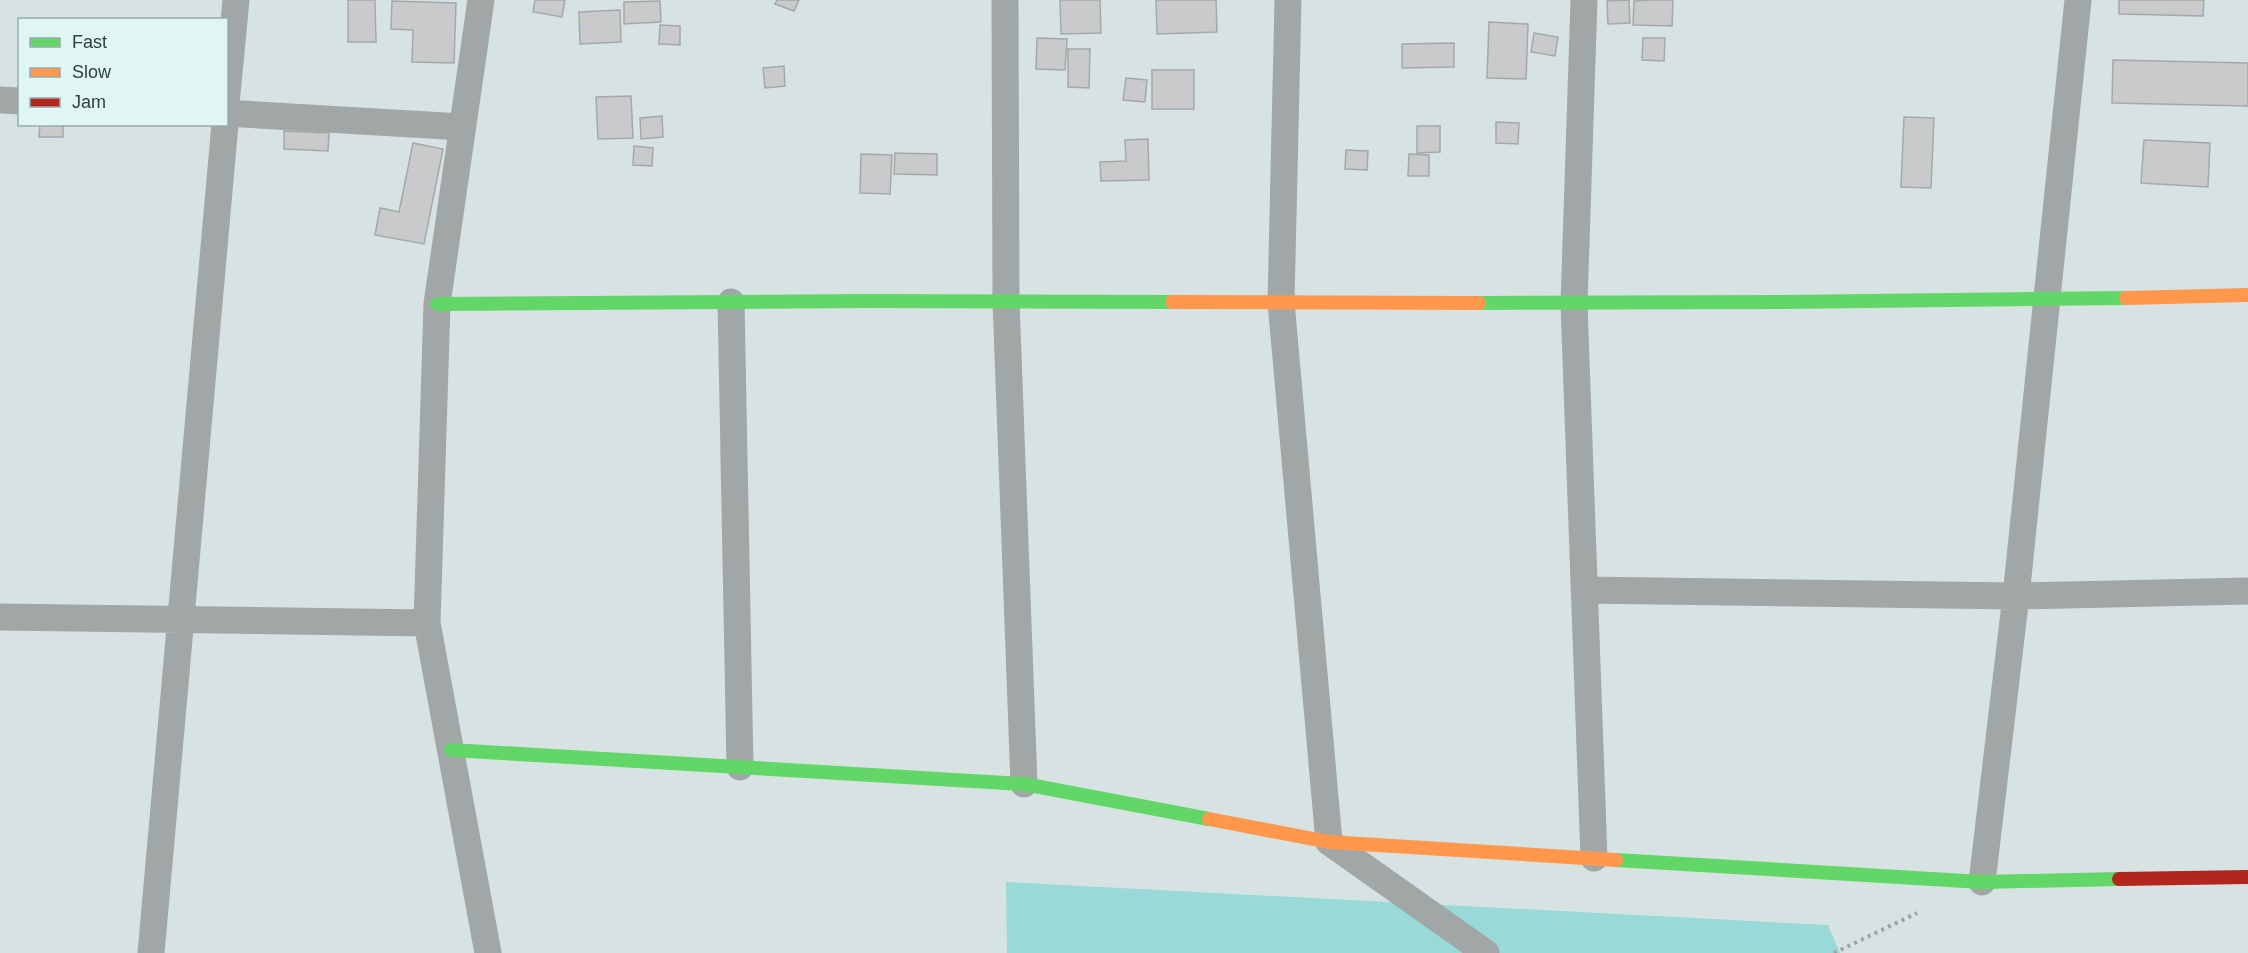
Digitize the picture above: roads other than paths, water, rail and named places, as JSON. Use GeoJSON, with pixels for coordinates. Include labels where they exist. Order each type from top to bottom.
{"type":"FeatureCollection","features":[{"type":"Feature","properties":{"kind":"street"},"geometry":{"type":"LineString","coordinates":[[228,83],[236,0]]}},
{"type":"Feature","properties":{"kind":"street"},"geometry":{"type":"LineString","coordinates":[[481,0],[437,304],[427,623],[488,953]]}},
{"type":"Feature","properties":{"kind":"street"},"geometry":{"type":"LineString","coordinates":[[1005,0],[1006,301],[1024,784]]}},
{"type":"Feature","properties":{"kind":"street"},"geometry":{"type":"LineString","coordinates":[[1288,0],[1281,302],[1329,842],[1486,953]]}},
{"type":"Feature","properties":{"kind":"street"},"geometry":{"type":"LineString","coordinates":[[1584,0],[1574,304],[1594,858]]}},
{"type":"Feature","properties":{"kind":"street"},"geometry":{"type":"LineString","coordinates":[[1982,882],[2016,596],[2078,0]]}},
{"type":"Feature","properties":{"kind":"street"},"geometry":{"type":"LineString","coordinates":[[0,100],[18,101]]}},
{"type":"Feature","properties":{"kind":"street"},"geometry":{"type":"LineString","coordinates":[[228,113],[462,127]]}},
{"type":"Feature","properties":{"kind":"street"},"geometry":{"type":"LineString","coordinates":[[151,953],[225,126]]}},
{"type":"Feature","properties":{"kind":"street"},"geometry":{"type":"LineString","coordinates":[[437,304],[1006,301],[1574,304],[2045,301],[2248,295]]}},
{"type":"Feature","properties":{"kind":"street"},"geometry":{"type":"LineString","coordinates":[[731,302],[740,767]]}},
{"type":"Feature","properties":{"kind":"street"},"geometry":{"type":"LineString","coordinates":[[1584,590],[2016,596],[2248,591]]}},
{"type":"Feature","properties":{"kind":"street"},"geometry":{"type":"LineString","coordinates":[[0,617],[427,623]]}},
{"type":"Feature","properties":{"kind":"street"},"geometry":{"type":"LineString","coordinates":[[451,750],[1024,784],[1329,842],[1982,882],[2248,877]]}}]}
